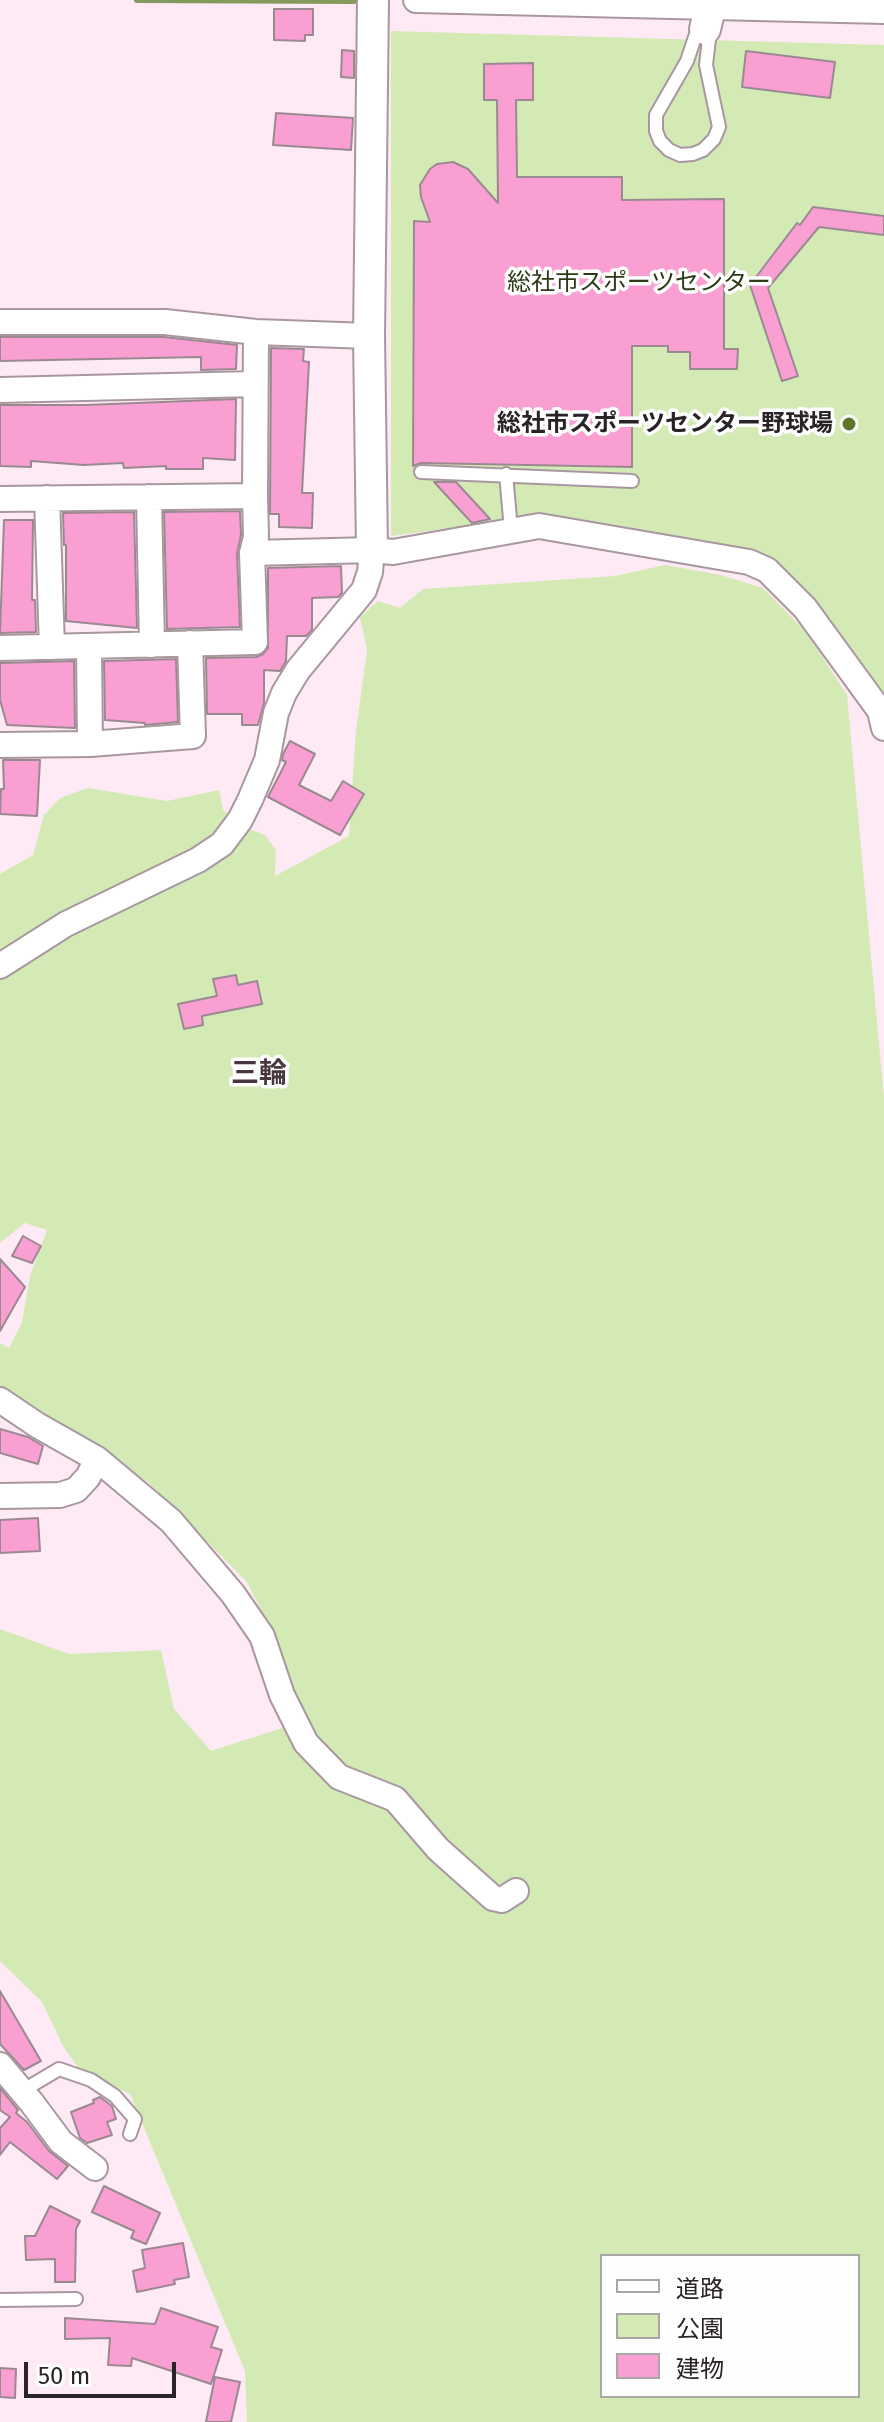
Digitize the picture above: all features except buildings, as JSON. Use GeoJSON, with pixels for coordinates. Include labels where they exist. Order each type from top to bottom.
{"type":"FeatureCollection","features":[{"type":"Feature","properties":{"kind":"street"},"geometry":{"type":"LineString","coordinates":[[0,966],[66,924],[198,860],[222,844],[240,820],[256,787],[267,760],[276,713],[284,693],[298,670],[364,590],[372,550],[369,336],[373,0]]}},
{"type":"Feature","properties":{"kind":"street"},"geometry":{"type":"LineString","coordinates":[[416,0],[709,12],[884,11]]}},
{"type":"Feature","properties":{"kind":"street"},"geometry":{"type":"LineString","coordinates":[[0,322],[165,322],[256,332],[369,336]]}},
{"type":"Feature","properties":{"kind":"street"},"geometry":{"type":"LineString","coordinates":[[0,648],[255,642],[252,553],[256,537],[256,332]]}},
{"type":"Feature","properties":{"kind":"street"},"geometry":{"type":"LineString","coordinates":[[0,390],[254,384]]}},
{"type":"Feature","properties":{"kind":"street"},"geometry":{"type":"LineString","coordinates":[[0,499],[255,496]]}},
{"type":"Feature","properties":{"kind":"street"},"geometry":{"type":"LineString","coordinates":[[149,497],[152,645]]}},
{"type":"Feature","properties":{"kind":"street"},"geometry":{"type":"LineString","coordinates":[[47,498],[52,647]]}},
{"type":"Feature","properties":{"kind":"street"},"geometry":{"type":"LineString","coordinates":[[252,553],[393,552],[539,526],[749,562],[767,570],[805,608],[880,711],[884,728]]}},
{"type":"Feature","properties":{"kind":"street"},"geometry":{"type":"LineString","coordinates":[[0,745],[90,744],[193,736],[190,643]]}},
{"type":"Feature","properties":{"kind":"street"},"geometry":{"type":"LineString","coordinates":[[89,646],[90,744]]}},
{"type":"Feature","properties":{"kind":"street"},"geometry":{"type":"LineString","coordinates":[[0,1400],[97,1459],[171,1521],[233,1594],[262,1636],[282,1695],[306,1743],[339,1777],[395,1799],[438,1849],[493,1898],[502,1900],[516,1891]]}},
{"type":"Feature","properties":{"kind":"street"},"geometry":{"type":"LineString","coordinates":[[76,1490],[88,1477],[97,1459]]}},
{"type":"Feature","properties":{"kind":"street"},"geometry":{"type":"LineString","coordinates":[[0,1496],[60,1495],[100,1482],[129,1485]]}},
{"type":"Feature","properties":{"kind":"street"},"geometry":{"type":"LineString","coordinates":[[0,2065],[61,2142],[95,2168]]}},
{"type":"Feature","properties":{"kind":"lane"},"geometry":{"type":"LineString","coordinates":[[709,12],[706,65],[719,127],[714,139],[703,150],[680,155],[660,141],[656,131],[656,115],[687,61],[695,37],[709,12]]}},
{"type":"Feature","properties":{"kind":"lane"},"geometry":{"type":"LineString","coordinates":[[421,472],[632,481]]}},
{"type":"Feature","properties":{"kind":"lane"},"geometry":{"type":"LineString","coordinates":[[506,474],[511,530]]}},
{"type":"Feature","properties":{"kind":"lane"},"geometry":{"type":"LineString","coordinates":[[22,2091],[59,2069],[91,2080],[115,2096],[135,2119],[130,2134]]}},
{"type":"Feature","properties":{"kind":"lane"},"geometry":{"type":"LineString","coordinates":[[0,2300],[76,2299]]}},
{"type":"Feature","properties":{"kind":"green space","name":"総社市スポーツセンター"},"geometry":{"type":"Polygon","coordinates":[[[391,31],[884,45],[884,699],[879,687],[825,620],[755,554],[542,513],[391,536],[391,31]]]}},
{"type":"Feature","properties":{"kind":"green space"},"geometry":{"type":"Polygon","coordinates":[[[665,565],[721,575],[763,588],[807,633],[847,695],[884,1098],[884,2422],[247,2422],[245,2371],[130,2094],[79,2069],[63,2046],[42,2002],[0,1961],[0,1629],[69,1654],[161,1650],[174,1709],[211,1751],[288,1726],[274,1636],[247,1582],[148,1482],[0,1390],[0,1343],[9,1348],[22,1322],[30,1276],[47,1230],[25,1223],[0,1243],[0,874],[33,855],[44,815],[60,798],[88,788],[167,801],[219,790],[223,810],[249,829],[265,835],[276,850],[275,876],[349,836],[356,731],[367,650],[360,617],[378,601],[400,608],[423,589],[615,576],[665,565]]]}},
{"type":"Feature","properties":{"kind":"waterway"},"geometry":{"type":"LineString","coordinates":[[137,0],[354,1]]}},
{"type":"Feature","properties":{"kind":"place","name":"総社市スポーツセンター野球場"},"geometry":{"type":"Point","coordinates":[849,424]}},
{"type":"Feature","properties":{"kind":"district","name":"三輪"},"geometry":{"type":"Point","coordinates":[259,1074]}}]}
